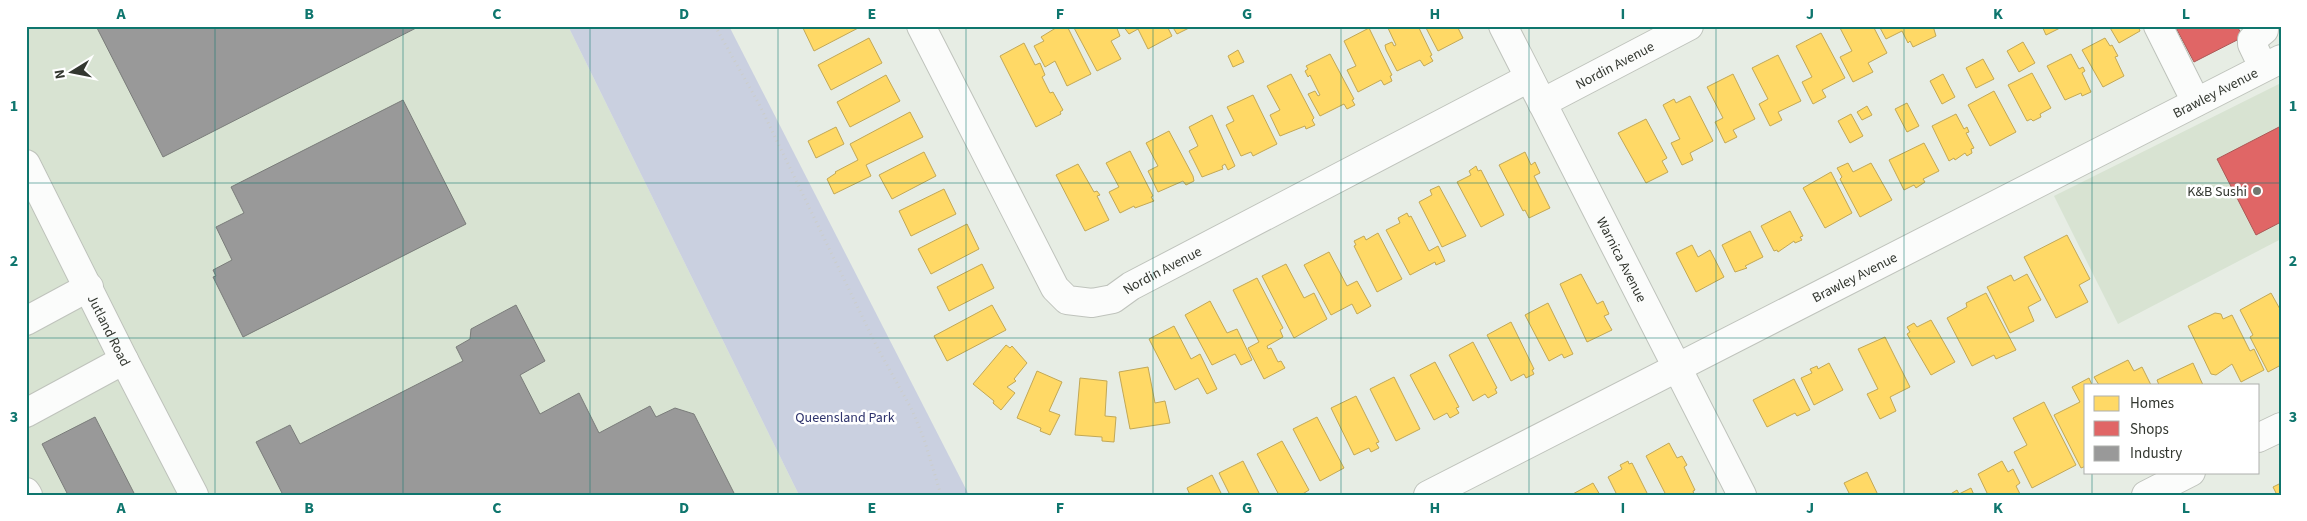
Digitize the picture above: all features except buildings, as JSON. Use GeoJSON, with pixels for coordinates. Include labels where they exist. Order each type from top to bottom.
{"type":"FeatureCollection","features":[{"type":"Feature","properties":{"kind":"street","name":"Warnica Avenue"},"geometry":{"type":"LineString","coordinates":[[1503,26],[1742,495]]}},
{"type":"Feature","properties":{"kind":"street","name":"Nordin Avenue"},"geometry":{"type":"LineString","coordinates":[[1542,103],[1689,26]]}},
{"type":"Feature","properties":{"kind":"street"},"geometry":{"type":"LineString","coordinates":[[2158,26],[2196,102]]}},
{"type":"Feature","properties":{"kind":"street"},"geometry":{"type":"LineString","coordinates":[[2264,26],[2264,30],[2252,40],[2252,44],[2272,63]]}},
{"type":"Feature","properties":{"kind":"street","name":"Nordin Avenue"},"geometry":{"type":"LineString","coordinates":[[929,29],[1055,288],[1067,300],[1085,302],[1113,300],[1132,286],[1529,78]]}},
{"type":"Feature","properties":{"kind":"street","name":"Brawley Avenue"},"geometry":{"type":"LineString","coordinates":[[1428,495],[2272,63]]}},
{"type":"Feature","properties":{"kind":"street","name":"Jutland Road"},"geometry":{"type":"LineString","coordinates":[[26,164],[194,495]]}},
{"type":"Feature","properties":{"kind":"street"},"geometry":{"type":"LineString","coordinates":[[26,321],[88,287]]}},
{"type":"Feature","properties":{"kind":"street"},"geometry":{"type":"LineString","coordinates":[[26,412],[124,360]]}},
{"type":"Feature","properties":{"kind":"street"},"geometry":{"type":"LineString","coordinates":[[2260,437],[2281,426]]}},
{"type":"Feature","properties":{"kind":"street"},"geometry":{"type":"LineString","coordinates":[[2146,495],[2187,474]]}},
{"type":"Feature","properties":{"kind":"path"},"geometry":{"type":"LineString","coordinates":[[715,26],[759,104],[877,347],[912,410],[924,439],[941,495]]}},
{"type":"Feature","properties":{"kind":"shaded area"},"geometry":{"type":"Polygon","coordinates":[[[26,26],[568,26],[799,495],[26,495],[26,26]]]}},
{"type":"Feature","properties":{"kind":"shaded area"},"geometry":{"type":"Polygon","coordinates":[[[2281,83],[2281,239],[2118,324],[2054,196],[2281,83]]]}},
{"type":"Feature","properties":{"kind":"green space","name":"Queensland Park"},"geometry":{"type":"Polygon","coordinates":[[[568,26],[729,26],[969,495],[799,495],[568,26]]]}},
{"type":"Feature","properties":{"kind":"place","name":"K&B Sushi"},"geometry":{"type":"Point","coordinates":[2257,191]}}]}
